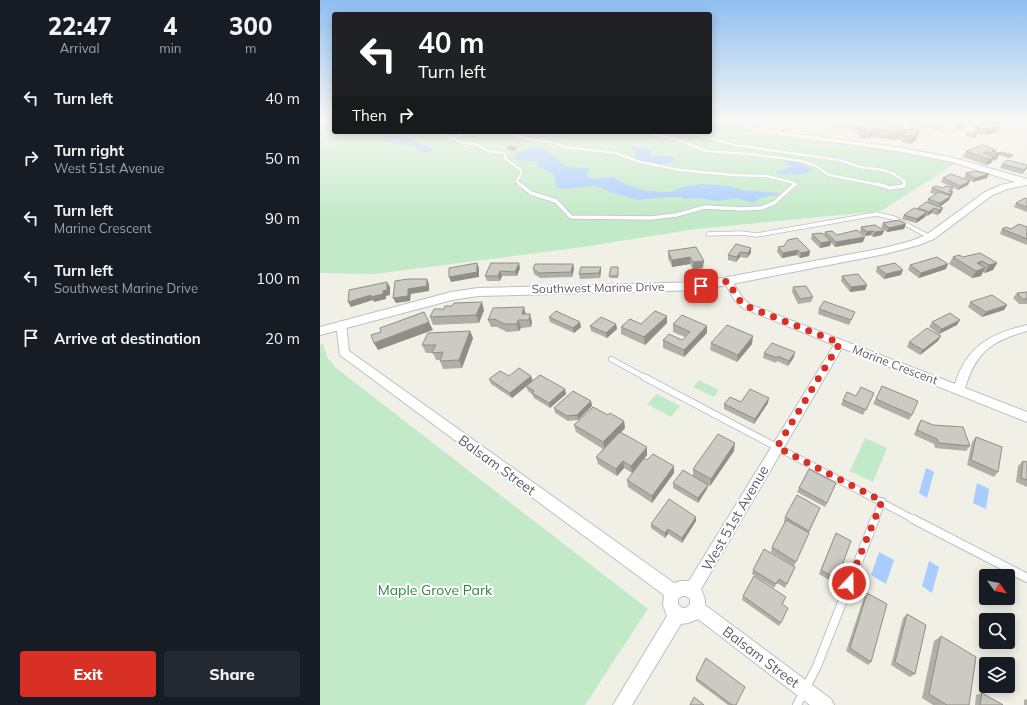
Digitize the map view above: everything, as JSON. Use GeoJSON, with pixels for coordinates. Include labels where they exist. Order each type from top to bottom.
{"type":"FeatureCollection","features":[{"type":"Feature","properties":{"kind":"main road"},"geometry":{"type":"LineString","coordinates":[[922,154],[954,160],[1026,183]]}},
{"type":"Feature","properties":{"kind":"main road","name":"Southwest Marine Drive"},"geometry":{"type":"LineString","coordinates":[[320,331],[341,324],[452,296],[478,292],[701,286],[885,251],[915,243],[930,237],[988,194],[1004,187],[1026,183]]}},
{"type":"Feature","properties":{"kind":"street","name":"Marine Crescent"},"geometry":{"type":"LineString","coordinates":[[728,281],[738,299],[746,306],[1027,417]]}},
{"type":"Feature","properties":{"kind":"street","name":"Balsam Street"},"geometry":{"type":"LineString","coordinates":[[341,324],[344,353],[673,592]]}},
{"type":"Feature","properties":{"kind":"street"},"geometry":{"type":"LineString","coordinates":[[959,390],[969,363],[978,353],[988,344],[1003,336],[1027,328]]}},
{"type":"Feature","properties":{"kind":"street","name":"West 51st Avenue"},"geometry":{"type":"LineString","coordinates":[[692,590],[840,343]]}},
{"type":"Feature","properties":{"kind":"street"},"geometry":{"type":"LineString","coordinates":[[682,587],[692,590],[697,599],[696,609],[688,616],[677,615],[670,604],[670,598],[673,592],[682,587]]}},
{"type":"Feature","properties":{"kind":"street","name":"Balsam Street"},"geometry":{"type":"LineString","coordinates":[[696,609],[704,613],[825,705]]}},
{"type":"Feature","properties":{"kind":"street"},"geometry":{"type":"LineString","coordinates":[[622,705],[677,615]]}},
{"type":"Feature","properties":{"kind":"lane"},"geometry":{"type":"LineString","coordinates":[[504,154],[506,159],[521,170],[522,174],[517,181],[525,191],[557,201],[563,207],[566,214],[571,217],[656,218],[705,207],[742,209],[761,208],[774,203],[796,185],[767,176],[734,175],[680,170],[640,162],[618,154]]}},
{"type":"Feature","properties":{"kind":"lane"},"geometry":{"type":"LineString","coordinates":[[750,154],[802,161],[816,166],[824,172],[836,177],[869,182],[890,188],[904,186],[905,182],[894,174],[883,170],[860,167],[839,160],[797,154]]}},
{"type":"Feature","properties":{"kind":"lane"},"geometry":{"type":"LineString","coordinates":[[708,234],[741,233],[757,235],[876,214],[894,218],[930,237]]}},
{"type":"Feature","properties":{"kind":"lane"},"geometry":{"type":"LineString","coordinates":[[611,359],[1027,578]]}},
{"type":"Feature","properties":{"kind":"lane"},"geometry":{"type":"LineString","coordinates":[[797,705],[817,666],[882,501]]}},
{"type":"Feature","properties":{"kind":"green space"},"geometry":{"type":"Polygon","coordinates":[[[320,154],[907,154],[956,163],[881,211],[696,229],[583,247],[374,274],[320,273],[320,154]]]}},
{"type":"Feature","properties":{"kind":"green space","name":"Maple Grove Park"},"geometry":{"type":"Polygon","coordinates":[[[323,344],[327,357],[336,368],[648,609],[585,705],[320,705],[320,345],[323,344]]]}},
{"type":"Feature","properties":{"kind":"green space"},"geometry":{"type":"Polygon","coordinates":[[[699,380],[719,390],[714,397],[693,387],[699,380]]]}},
{"type":"Feature","properties":{"kind":"green space"},"geometry":{"type":"Polygon","coordinates":[[[657,394],[680,406],[671,417],[647,404],[657,394]]]}},
{"type":"Feature","properties":{"kind":"green space"},"geometry":{"type":"Polygon","coordinates":[[[865,438],[887,448],[873,482],[850,471],[865,438]]]}},
{"type":"Feature","properties":{"kind":"water"},"geometry":{"type":"Polygon","coordinates":[[[516,154],[551,154],[566,167],[588,168],[590,170],[586,176],[592,179],[613,177],[625,184],[647,191],[670,192],[684,187],[702,184],[730,186],[742,190],[779,193],[760,198],[753,203],[737,198],[718,201],[700,198],[684,199],[681,197],[638,200],[610,192],[600,187],[590,186],[565,189],[556,187],[555,176],[546,169],[538,167],[537,162],[518,160],[514,158],[516,154]]]}},
{"type":"Feature","properties":{"kind":"water"},"geometry":{"type":"Polygon","coordinates":[[[636,154],[650,154],[670,156],[676,160],[672,162],[655,164],[634,157],[636,154]]]}},
{"type":"Feature","properties":{"kind":"water"},"geometry":{"type":"Polygon","coordinates":[[[788,161],[802,164],[812,171],[794,175],[776,173],[792,166],[783,162],[788,161]]]}},
{"type":"Feature","properties":{"kind":"water"},"geometry":{"type":"Polygon","coordinates":[[[926,468],[934,472],[927,498],[919,493],[926,468]]]}},
{"type":"Feature","properties":{"kind":"water"},"geometry":{"type":"Polygon","coordinates":[[[977,483],[989,489],[986,509],[973,503],[977,483]]]}},
{"type":"Feature","properties":{"kind":"water"},"geometry":{"type":"Polygon","coordinates":[[[879,552],[894,560],[886,584],[871,575],[879,552]]]}},
{"type":"Feature","properties":{"kind":"water"},"geometry":{"type":"Polygon","coordinates":[[[929,561],[939,567],[932,593],[922,586],[929,561]]]}},
{"type":"Feature","properties":{"kind":"building"},"geometry":{"type":"Polygon","coordinates":[[[974,154],[985,154],[994,157],[989,159],[974,154]]]}},
{"type":"Feature","properties":{"kind":"building"},"geometry":{"type":"Polygon","coordinates":[[[1002,154],[1013,155],[1009,156],[1002,154]]]}},
{"type":"Feature","properties":{"kind":"building"},"geometry":{"type":"Polygon","coordinates":[[[1007,160],[1027,165],[1027,167],[1024,170],[1002,164],[1007,160]]]}},
{"type":"Feature","properties":{"kind":"building"},"geometry":{"type":"Polygon","coordinates":[[[975,171],[989,174],[975,178],[966,173],[975,171]]]}},
{"type":"Feature","properties":{"kind":"building"},"geometry":{"type":"Polygon","coordinates":[[[951,174],[970,181],[960,186],[943,178],[951,174]]]}},
{"type":"Feature","properties":{"kind":"building"},"geometry":{"type":"Polygon","coordinates":[[[936,186],[942,188],[946,186],[953,188],[949,191],[953,192],[949,194],[932,188],[936,186]]]}},
{"type":"Feature","properties":{"kind":"building"},"geometry":{"type":"Polygon","coordinates":[[[939,192],[951,196],[940,203],[928,199],[939,192]]]}},
{"type":"Feature","properties":{"kind":"building"},"geometry":{"type":"Polygon","coordinates":[[[1025,198],[1027,199],[1027,207],[1016,203],[1025,198]]]}},
{"type":"Feature","properties":{"kind":"building"},"geometry":{"type":"Polygon","coordinates":[[[926,202],[943,208],[939,210],[934,208],[929,212],[918,208],[926,202]]]}},
{"type":"Feature","properties":{"kind":"building"},"geometry":{"type":"Polygon","coordinates":[[[914,208],[927,212],[917,219],[904,215],[914,208]]]}},
{"type":"Feature","properties":{"kind":"building"},"geometry":{"type":"Polygon","coordinates":[[[899,220],[906,224],[889,228],[883,223],[899,220]]]}},
{"type":"Feature","properties":{"kind":"building"},"geometry":{"type":"Polygon","coordinates":[[[1019,224],[1027,227],[1027,239],[1002,229],[1006,227],[1011,229],[1019,224]]]}},
{"type":"Feature","properties":{"kind":"building"},"geometry":{"type":"Polygon","coordinates":[[[875,225],[884,231],[867,232],[861,227],[875,225]]]}},
{"type":"Feature","properties":{"kind":"building"},"geometry":{"type":"Polygon","coordinates":[[[857,230],[865,237],[836,242],[825,232],[832,231],[837,235],[857,230]]]}},
{"type":"Feature","properties":{"kind":"building"},"geometry":{"type":"Polygon","coordinates":[[[822,233],[831,241],[821,243],[812,234],[822,233]]]}},
{"type":"Feature","properties":{"kind":"building"},"geometry":{"type":"Polygon","coordinates":[[[797,238],[810,251],[801,253],[798,250],[783,253],[778,247],[784,246],[788,240],[797,238]]]}},
{"type":"Feature","properties":{"kind":"building"},"geometry":{"type":"Polygon","coordinates":[[[736,244],[751,248],[748,253],[740,252],[737,257],[728,255],[736,244]]]}},
{"type":"Feature","properties":{"kind":"building"},"geometry":{"type":"Polygon","coordinates":[[[696,247],[704,261],[693,262],[690,257],[672,260],[668,251],[696,247]]]}},
{"type":"Feature","properties":{"kind":"building"},"geometry":{"type":"Polygon","coordinates":[[[980,253],[997,263],[989,265],[982,261],[977,263],[985,268],[976,271],[953,257],[959,255],[963,257],[980,253]]]}},
{"type":"Feature","properties":{"kind":"building"},"geometry":{"type":"Polygon","coordinates":[[[937,257],[948,264],[921,273],[910,265],[937,257]]]}},
{"type":"Feature","properties":{"kind":"building"},"geometry":{"type":"Polygon","coordinates":[[[477,263],[477,272],[449,277],[449,268],[477,263]]]}},
{"type":"Feature","properties":{"kind":"building"},"geometry":{"type":"Polygon","coordinates":[[[491,263],[519,263],[515,272],[500,271],[498,276],[485,276],[491,263]]]}},
{"type":"Feature","properties":{"kind":"building"},"geometry":{"type":"Polygon","coordinates":[[[895,263],[903,270],[886,274],[877,267],[895,263]]]}},
{"type":"Feature","properties":{"kind":"building"},"geometry":{"type":"Polygon","coordinates":[[[535,264],[573,264],[571,272],[539,273],[533,269],[535,264]]]}},
{"type":"Feature","properties":{"kind":"building"},"geometry":{"type":"Polygon","coordinates":[[[581,267],[601,267],[599,273],[579,274],[581,267]]]}},
{"type":"Feature","properties":{"kind":"building"},"geometry":{"type":"Polygon","coordinates":[[[611,267],[618,267],[618,276],[609,276],[611,267]]]}},
{"type":"Feature","properties":{"kind":"building"},"geometry":{"type":"Polygon","coordinates":[[[858,274],[867,285],[851,287],[842,276],[858,274]]]}},
{"type":"Feature","properties":{"kind":"building"},"geometry":{"type":"Polygon","coordinates":[[[427,279],[427,286],[408,289],[408,296],[393,298],[395,281],[427,279]]]}},
{"type":"Feature","properties":{"kind":"building"},"geometry":{"type":"Polygon","coordinates":[[[387,282],[387,290],[383,291],[383,294],[371,297],[371,295],[348,302],[349,290],[387,282]]]}},
{"type":"Feature","properties":{"kind":"building"},"geometry":{"type":"Polygon","coordinates":[[[806,286],[813,297],[800,299],[793,287],[806,286]]]}},
{"type":"Feature","properties":{"kind":"building"},"geometry":{"type":"Polygon","coordinates":[[[1027,292],[1027,299],[1022,299],[1017,293],[1027,292]]]}},
{"type":"Feature","properties":{"kind":"building"},"geometry":{"type":"Polygon","coordinates":[[[992,295],[1007,305],[986,312],[970,302],[992,295]]]}},
{"type":"Feature","properties":{"kind":"building"},"geometry":{"type":"Polygon","coordinates":[[[824,301],[855,312],[851,320],[819,309],[824,301]]]}},
{"type":"Feature","properties":{"kind":"building"},"geometry":{"type":"Polygon","coordinates":[[[482,302],[476,315],[430,317],[434,309],[444,309],[445,306],[452,306],[454,303],[482,302]]]}},
{"type":"Feature","properties":{"kind":"building"},"geometry":{"type":"Polygon","coordinates":[[[524,307],[522,314],[530,314],[529,320],[518,320],[517,324],[504,324],[495,319],[488,320],[493,308],[524,307]]]}},
{"type":"Feature","properties":{"kind":"building"},"geometry":{"type":"Polygon","coordinates":[[[556,311],[580,322],[573,328],[549,317],[556,311]]]}},
{"type":"Feature","properties":{"kind":"building"},"geometry":{"type":"Polygon","coordinates":[[[655,311],[667,316],[644,337],[621,327],[630,319],[641,324],[655,311]]]}},
{"type":"Feature","properties":{"kind":"building"},"geometry":{"type":"Polygon","coordinates":[[[424,312],[429,322],[374,343],[371,335],[381,332],[380,328],[424,312]]]}},
{"type":"Feature","properties":{"kind":"building"},"geometry":{"type":"Polygon","coordinates":[[[950,313],[960,320],[942,329],[932,322],[950,313]]]}},
{"type":"Feature","properties":{"kind":"building"},"geometry":{"type":"Polygon","coordinates":[[[682,315],[707,326],[684,350],[663,340],[669,334],[682,340],[690,332],[673,324],[682,315]]]}},
{"type":"Feature","properties":{"kind":"building"},"geometry":{"type":"Polygon","coordinates":[[[601,317],[616,324],[606,333],[590,326],[601,317]]]}},
{"type":"Feature","properties":{"kind":"building"},"geometry":{"type":"Polygon","coordinates":[[[727,325],[753,336],[738,355],[711,343],[727,325]]]}},
{"type":"Feature","properties":{"kind":"building"},"geometry":{"type":"Polygon","coordinates":[[[927,328],[941,336],[923,350],[909,342],[927,328]]]}},
{"type":"Feature","properties":{"kind":"building"},"geometry":{"type":"Polygon","coordinates":[[[470,331],[459,360],[440,361],[443,352],[432,353],[436,345],[422,345],[428,333],[470,331]]]}},
{"type":"Feature","properties":{"kind":"building"},"geometry":{"type":"Polygon","coordinates":[[[772,343],[795,352],[789,361],[778,356],[777,358],[764,353],[772,343]]]}},
{"type":"Feature","properties":{"kind":"building"},"geometry":{"type":"Polygon","coordinates":[[[519,368],[531,376],[510,393],[489,379],[500,371],[509,376],[519,368]]]}},
{"type":"Feature","properties":{"kind":"building"},"geometry":{"type":"Polygon","coordinates":[[[540,375],[565,389],[549,403],[532,393],[534,391],[526,386],[540,375]]]}},
{"type":"Feature","properties":{"kind":"building"},"geometry":{"type":"Polygon","coordinates":[[[882,386],[918,401],[912,415],[876,399],[882,386]]]}},
{"type":"Feature","properties":{"kind":"building"},"geometry":{"type":"Polygon","coordinates":[[[861,387],[874,393],[866,410],[843,400],[847,392],[856,396],[861,387]]]}},
{"type":"Feature","properties":{"kind":"building"},"geometry":{"type":"Polygon","coordinates":[[[750,389],[769,398],[755,419],[724,404],[730,397],[741,402],[750,389]]]}},
{"type":"Feature","properties":{"kind":"building"},"geometry":{"type":"Polygon","coordinates":[[[573,391],[591,401],[577,415],[567,416],[554,408],[573,391]]]}},
{"type":"Feature","properties":{"kind":"building"},"geometry":{"type":"Polygon","coordinates":[[[593,407],[608,415],[610,413],[624,421],[603,442],[574,425],[593,407]]]}},
{"type":"Feature","properties":{"kind":"building"},"geometry":{"type":"Polygon","coordinates":[[[921,420],[933,425],[963,427],[970,446],[939,443],[937,439],[917,430],[921,420]]]}},
{"type":"Feature","properties":{"kind":"building"},"geometry":{"type":"Polygon","coordinates":[[[620,432],[647,447],[631,466],[623,461],[616,469],[596,457],[620,432]]]}},
{"type":"Feature","properties":{"kind":"building"},"geometry":{"type":"Polygon","coordinates":[[[718,434],[735,443],[711,479],[693,469],[718,434]]]}},
{"type":"Feature","properties":{"kind":"building"},"geometry":{"type":"Polygon","coordinates":[[[976,437],[1002,447],[998,472],[971,460],[976,437]]]}},
{"type":"Feature","properties":{"kind":"building"},"geometry":{"type":"Polygon","coordinates":[[[653,454],[674,466],[652,496],[627,480],[644,458],[647,460],[653,454]]]}},
{"type":"Feature","properties":{"kind":"building"},"geometry":{"type":"Polygon","coordinates":[[[1023,461],[1027,462],[1027,480],[1021,478],[1023,461]]]}},
{"type":"Feature","properties":{"kind":"building"},"geometry":{"type":"Polygon","coordinates":[[[809,469],[836,483],[827,503],[799,488],[809,469]]]}},
{"type":"Feature","properties":{"kind":"building"},"geometry":{"type":"Polygon","coordinates":[[[683,470],[708,485],[698,498],[673,483],[683,470]]]}},
{"type":"Feature","properties":{"kind":"building"},"geometry":{"type":"Polygon","coordinates":[[[797,495],[820,508],[809,531],[785,517],[797,495]]]}},
{"type":"Feature","properties":{"kind":"building"},"geometry":{"type":"Polygon","coordinates":[[[669,499],[696,517],[682,538],[668,529],[665,533],[651,524],[669,499]]]}},
{"type":"Feature","properties":{"kind":"building"},"geometry":{"type":"Polygon","coordinates":[[[786,520],[809,533],[796,562],[772,547],[786,520]]]}},
{"type":"Feature","properties":{"kind":"building"},"geometry":{"type":"Polygon","coordinates":[[[836,533],[851,541],[837,579],[821,570],[836,533]]]}},
{"type":"Feature","properties":{"kind":"building"},"geometry":{"type":"Polygon","coordinates":[[[764,549],[795,567],[787,584],[779,579],[776,584],[753,570],[764,549]]]}},
{"type":"Feature","properties":{"kind":"building"},"geometry":{"type":"Polygon","coordinates":[[[754,576],[786,597],[782,604],[788,608],[781,623],[743,596],[754,576]]]}},
{"type":"Feature","properties":{"kind":"building"},"geometry":{"type":"Polygon","coordinates":[[[867,593],[887,604],[871,662],[850,648],[867,593]]]}},
{"type":"Feature","properties":{"kind":"building"},"geometry":{"type":"Polygon","coordinates":[[[907,614],[926,625],[915,674],[895,662],[907,614]]]}},
{"type":"Feature","properties":{"kind":"building"},"geometry":{"type":"Polygon","coordinates":[[[941,636],[976,657],[969,705],[947,705],[929,694],[941,636]]]}},
{"type":"Feature","properties":{"kind":"building"},"geometry":{"type":"Polygon","coordinates":[[[706,658],[745,687],[736,705],[732,705],[696,678],[706,658]]]}},
{"type":"Feature","properties":{"kind":"building"},"geometry":{"type":"Polygon","coordinates":[[[982,693],[1003,705],[980,705],[982,693]]]}},
{"type":"Feature","properties":{"kind":"building"},"geometry":{"type":"Polygon","coordinates":[[[694,697],[704,705],[690,705],[694,697]]]}},
{"type":"Feature","properties":{"kind":"route"},"geometry":{"type":"LineString","coordinates":[[701,286],[728,281],[738,299],[746,306],[840,343],[777,447],[882,501],[849,583]]}}]}
